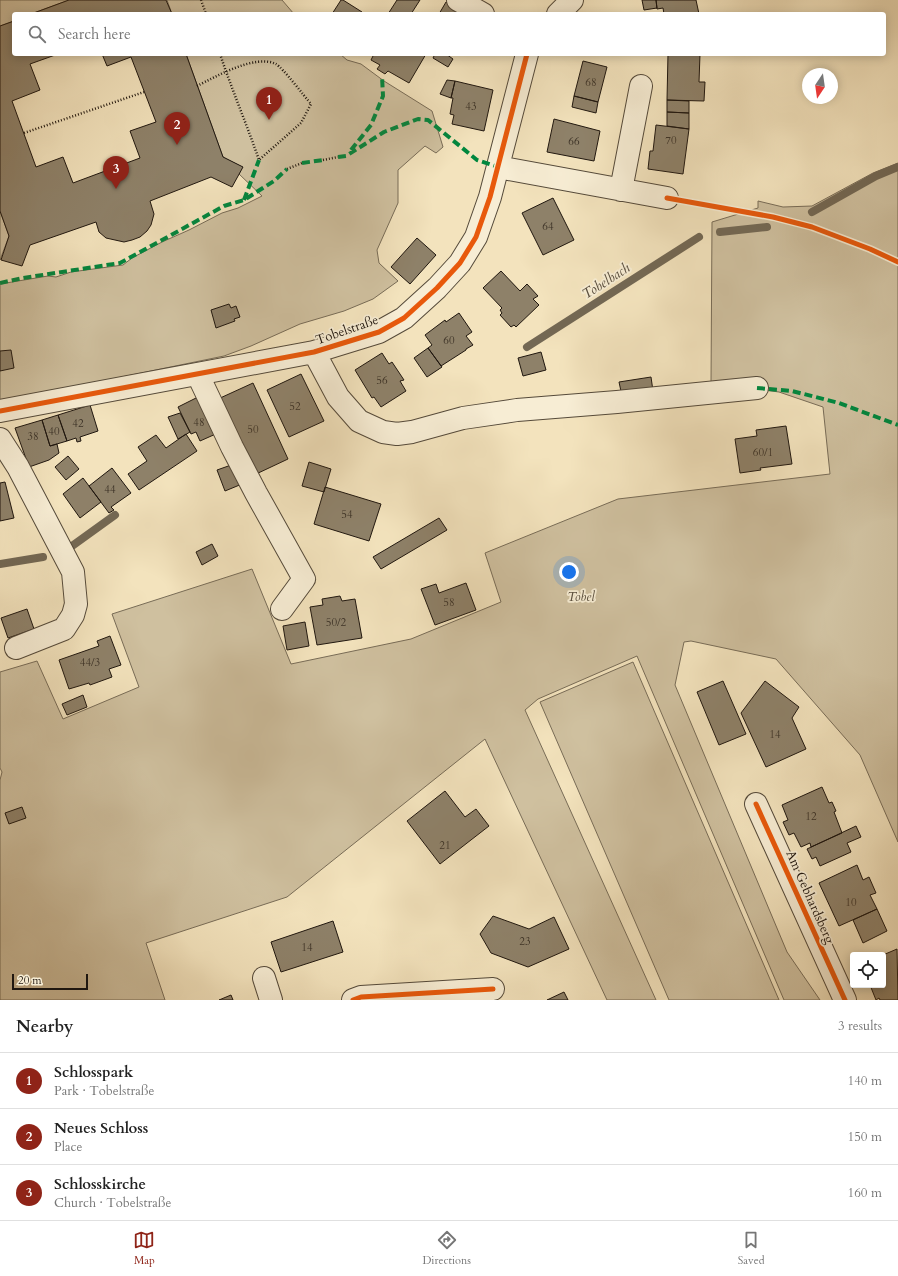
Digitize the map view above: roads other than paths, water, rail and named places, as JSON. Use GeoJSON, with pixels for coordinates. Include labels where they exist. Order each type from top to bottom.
{"type":"FeatureCollection","features":[{"type":"Feature","properties":{"kind":"street"},"geometry":{"type":"LineString","coordinates":[[458,0],[479,12]]}},
{"type":"Feature","properties":{"kind":"street"},"geometry":{"type":"LineString","coordinates":[[560,12],[572,0]]}},
{"type":"Feature","properties":{"kind":"street","name":"Tobelstraße"},"geometry":{"type":"LineString","coordinates":[[0,411],[314,352],[379,332],[404,318],[437,288],[460,263],[476,237],[490,197],[527,56]]}},
{"type":"Feature","properties":{"kind":"street"},"geometry":{"type":"LineString","coordinates":[[621,190],[641,86]]}},
{"type":"Feature","properties":{"kind":"street"},"geometry":{"type":"LineString","coordinates":[[498,167],[667,198]]}},
{"type":"Feature","properties":{"kind":"street"},"geometry":{"type":"LineString","coordinates":[[314,352],[338,397],[359,421],[382,432],[397,434],[412,432],[463,418],[517,410],[758,388]]}},
{"type":"Feature","properties":{"kind":"street"},"geometry":{"type":"LineString","coordinates":[[198,375],[252,487],[304,579],[282,609]]}},
{"type":"Feature","properties":{"kind":"street"},"geometry":{"type":"LineString","coordinates":[[0,439],[18,467],[73,572],[76,604],[73,615],[64,628],[16,648]]}},
{"type":"Feature","properties":{"kind":"street","name":"Am Gebhardsberg"},"geometry":{"type":"LineString","coordinates":[[756,804],[845,1000]]}},
{"type":"Feature","properties":{"kind":"street"},"geometry":{"type":"LineString","coordinates":[[264,978],[271,1000]]}},
{"type":"Feature","properties":{"kind":"street"},"geometry":{"type":"LineString","coordinates":[[353,1000],[361,998],[493,989]]}},
{"type":"Feature","properties":{"kind":"waterway"},"geometry":{"type":"LineString","coordinates":[[812,212],[876,176],[898,167]]}},
{"type":"Feature","properties":{"kind":"waterway","name":"Tobelbach"},"geometry":{"type":"LineString","coordinates":[[720,232],[767,227]]}},
{"type":"Feature","properties":{"kind":"waterway","name":"Tobelbach"},"geometry":{"type":"LineString","coordinates":[[527,347],[699,237]]}},
{"type":"Feature","properties":{"kind":"waterway","name":"Tobelbach"},"geometry":{"type":"LineString","coordinates":[[72,546],[115,515]]}},
{"type":"Feature","properties":{"kind":"waterway","name":"Tobelbach"},"geometry":{"type":"LineString","coordinates":[[0,564],[43,557]]}},
{"type":"Feature","properties":{"kind":"place","name":"Schlosspark"},"geometry":{"type":"Point","coordinates":[269,120]}},
{"type":"Feature","properties":{"kind":"place","name":"Neues Schloss"},"geometry":{"type":"Point","coordinates":[177,145]}},
{"type":"Feature","properties":{"kind":"place","name":"Schlosskirche"},"geometry":{"type":"Point","coordinates":[116,189]}},
{"type":"Feature","properties":{"kind":"park label","name":"Tobel"},"geometry":{"type":"Point","coordinates":[581,597]}}]}
